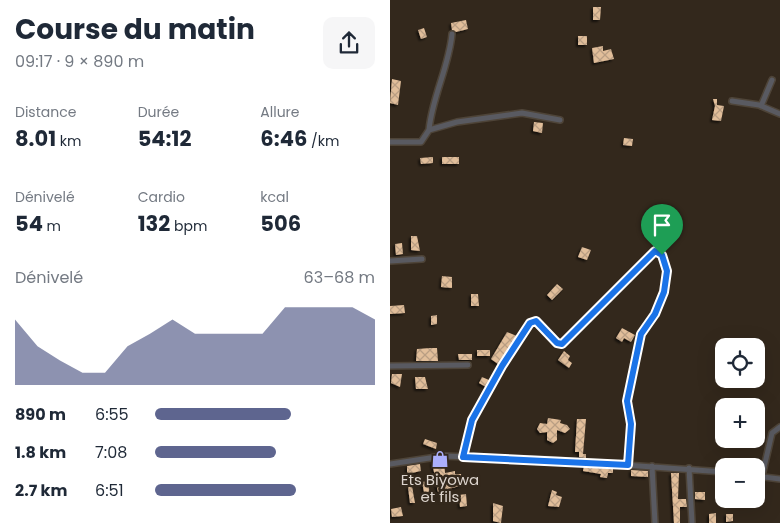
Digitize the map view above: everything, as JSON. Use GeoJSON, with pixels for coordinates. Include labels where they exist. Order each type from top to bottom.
{"type":"FeatureCollection","features":[{"type":"Feature","properties":{"kind":"street"},"geometry":{"type":"LineString","coordinates":[[390,142],[421,142],[429,130],[434,101],[450,51],[452,34]]}},
{"type":"Feature","properties":{"kind":"street"},"geometry":{"type":"LineString","coordinates":[[762,106],[772,80]]}},
{"type":"Feature","properties":{"kind":"street"},"geometry":{"type":"LineString","coordinates":[[732,101],[762,106],[778,112],[780,105]]}},
{"type":"Feature","properties":{"kind":"street"},"geometry":{"type":"LineString","coordinates":[[429,130],[456,122],[514,114],[560,120]]}},
{"type":"Feature","properties":{"kind":"street"},"geometry":{"type":"LineString","coordinates":[[463,457],[472,420],[502,366],[530,323],[536,321],[557,343],[562,344],[655,251],[662,255],[667,278],[664,292],[655,314],[641,334],[627,401],[631,424],[628,465]]}},
{"type":"Feature","properties":{"kind":"street"},"geometry":{"type":"LineString","coordinates":[[390,261],[422,259]]}},
{"type":"Feature","properties":{"kind":"street"},"geometry":{"type":"LineString","coordinates":[[390,366],[468,365]]}},
{"type":"Feature","properties":{"kind":"street"},"geometry":{"type":"LineString","coordinates":[[764,458],[772,433],[780,427]]}},
{"type":"Feature","properties":{"kind":"street"},"geometry":{"type":"LineString","coordinates":[[390,464],[432,456],[652,466],[715,471]]}},
{"type":"Feature","properties":{"kind":"street"},"geometry":{"type":"LineString","coordinates":[[652,466],[655,523]]}},
{"type":"Feature","properties":{"kind":"street"},"geometry":{"type":"LineString","coordinates":[[689,468],[692,522]]}},
{"type":"Feature","properties":{"kind":"street"},"geometry":{"type":"LineString","coordinates":[[765,477],[780,479]]}},
{"type":"Feature","properties":{"kind":"building"},"geometry":{"type":"Polygon","coordinates":[[[593,7],[601,7],[600,20],[593,20],[593,7]]]}},
{"type":"Feature","properties":{"kind":"building"},"geometry":{"type":"Polygon","coordinates":[[[466,20],[468,29],[456,32],[452,30],[451,23],[466,20]]]}},
{"type":"Feature","properties":{"kind":"building"},"geometry":{"type":"Polygon","coordinates":[[[424,28],[427,37],[421,39],[418,30],[424,28]]]}},
{"type":"Feature","properties":{"kind":"building"},"geometry":{"type":"Polygon","coordinates":[[[578,36],[587,36],[587,45],[578,45],[578,36]]]}},
{"type":"Feature","properties":{"kind":"building"},"geometry":{"type":"Polygon","coordinates":[[[603,46],[603,51],[611,49],[614,59],[594,63],[592,48],[603,46]]]}},
{"type":"Feature","properties":{"kind":"building"},"geometry":{"type":"Polygon","coordinates":[[[392,79],[401,81],[398,105],[390,103],[392,79]]]}},
{"type":"Feature","properties":{"kind":"building"},"geometry":{"type":"Polygon","coordinates":[[[713,99],[717,99],[717,105],[724,106],[721,121],[712,120],[715,106],[713,99]]]}},
{"type":"Feature","properties":{"kind":"building"},"geometry":{"type":"Polygon","coordinates":[[[534,122],[543,123],[542,133],[533,131],[534,122]]]}},
{"type":"Feature","properties":{"kind":"building"},"geometry":{"type":"Polygon","coordinates":[[[624,138],[633,139],[632,146],[623,145],[624,138]]]}},
{"type":"Feature","properties":{"kind":"building"},"geometry":{"type":"Polygon","coordinates":[[[433,157],[433,163],[421,164],[420,158],[433,157]]]}},
{"type":"Feature","properties":{"kind":"building"},"geometry":{"type":"Polygon","coordinates":[[[442,157],[459,157],[459,164],[442,164],[442,157]]]}},
{"type":"Feature","properties":{"kind":"building"},"geometry":{"type":"Polygon","coordinates":[[[411,236],[417,236],[420,251],[411,250],[411,236]]]}},
{"type":"Feature","properties":{"kind":"building"},"geometry":{"type":"Polygon","coordinates":[[[402,243],[403,254],[396,255],[395,244],[402,243]]]}},
{"type":"Feature","properties":{"kind":"building"},"geometry":{"type":"Polygon","coordinates":[[[582,247],[591,250],[587,260],[578,257],[582,247]]]}},
{"type":"Feature","properties":{"kind":"building"},"geometry":{"type":"Polygon","coordinates":[[[442,276],[452,277],[452,288],[441,287],[442,276]]]}},
{"type":"Feature","properties":{"kind":"building"},"geometry":{"type":"Polygon","coordinates":[[[557,284],[563,289],[552,300],[547,295],[557,284]]]}},
{"type":"Feature","properties":{"kind":"building"},"geometry":{"type":"Polygon","coordinates":[[[471,294],[478,294],[479,306],[471,306],[471,294]]]}},
{"type":"Feature","properties":{"kind":"building"},"geometry":{"type":"Polygon","coordinates":[[[404,305],[405,313],[390,314],[390,306],[404,305]]]}},
{"type":"Feature","properties":{"kind":"building"},"geometry":{"type":"Polygon","coordinates":[[[437,315],[437,324],[431,325],[431,316],[437,315]]]}},
{"type":"Feature","properties":{"kind":"building"},"geometry":{"type":"Polygon","coordinates":[[[622,328],[635,335],[631,342],[624,338],[622,342],[616,338],[622,328]]]}},
{"type":"Feature","properties":{"kind":"building"},"geometry":{"type":"Polygon","coordinates":[[[507,332],[517,336],[498,364],[491,359],[507,332]]]}},
{"type":"Feature","properties":{"kind":"building"},"geometry":{"type":"Polygon","coordinates":[[[437,348],[438,361],[416,361],[417,349],[437,348]]]}},
{"type":"Feature","properties":{"kind":"building"},"geometry":{"type":"Polygon","coordinates":[[[477,350],[490,350],[490,356],[477,356],[477,350]]]}},
{"type":"Feature","properties":{"kind":"building"},"geometry":{"type":"Polygon","coordinates":[[[564,351],[570,356],[568,360],[572,363],[569,368],[558,360],[564,351]]]}},
{"type":"Feature","properties":{"kind":"building"},"geometry":{"type":"Polygon","coordinates":[[[458,354],[472,354],[472,360],[459,360],[458,354]]]}},
{"type":"Feature","properties":{"kind":"building"},"geometry":{"type":"Polygon","coordinates":[[[392,374],[402,374],[400,387],[391,383],[392,374]]]}},
{"type":"Feature","properties":{"kind":"building"},"geometry":{"type":"Polygon","coordinates":[[[415,377],[425,377],[428,389],[416,389],[415,377]]]}},
{"type":"Feature","properties":{"kind":"building"},"geometry":{"type":"Polygon","coordinates":[[[482,377],[489,380],[486,387],[479,383],[482,377]]]}},
{"type":"Feature","properties":{"kind":"building"},"geometry":{"type":"Polygon","coordinates":[[[548,418],[561,420],[560,423],[567,425],[570,429],[565,433],[557,430],[557,440],[553,443],[547,440],[547,432],[540,433],[537,429],[540,423],[547,424],[548,418]]]}},
{"type":"Feature","properties":{"kind":"building"},"geometry":{"type":"Polygon","coordinates":[[[577,419],[586,419],[583,454],[586,454],[586,458],[579,457],[579,452],[575,452],[577,419]]]}},
{"type":"Feature","properties":{"kind":"building"},"geometry":{"type":"Polygon","coordinates":[[[425,439],[437,443],[436,449],[423,444],[425,439]]]}},
{"type":"Feature","properties":{"kind":"building"},"geometry":{"type":"Polygon","coordinates":[[[444,460],[445,473],[455,471],[455,474],[461,474],[463,485],[438,492],[432,462],[444,460]]]}},
{"type":"Feature","properties":{"kind":"building"},"geometry":{"type":"Polygon","coordinates":[[[420,464],[421,471],[407,474],[407,466],[420,464]]]}},
{"type":"Feature","properties":{"kind":"building"},"geometry":{"type":"Polygon","coordinates":[[[584,466],[613,469],[613,473],[608,473],[607,478],[600,477],[601,474],[583,471],[584,466]]]}},
{"type":"Feature","properties":{"kind":"building"},"geometry":{"type":"Polygon","coordinates":[[[631,470],[648,471],[648,477],[631,476],[631,470]]]}},
{"type":"Feature","properties":{"kind":"building"},"geometry":{"type":"Polygon","coordinates":[[[671,473],[679,473],[678,499],[686,499],[687,507],[680,507],[680,523],[674,523],[671,473]]]}},
{"type":"Feature","properties":{"kind":"building"},"geometry":{"type":"Polygon","coordinates":[[[428,481],[430,496],[425,497],[422,482],[428,481]]]}},
{"type":"Feature","properties":{"kind":"building"},"geometry":{"type":"Polygon","coordinates":[[[412,486],[415,503],[410,503],[408,487],[412,486]]]}},
{"type":"Feature","properties":{"kind":"building"},"geometry":{"type":"Polygon","coordinates":[[[552,490],[557,492],[556,495],[562,497],[559,507],[548,506],[552,490]]]}},
{"type":"Feature","properties":{"kind":"building"},"geometry":{"type":"Polygon","coordinates":[[[695,492],[705,492],[705,500],[695,499],[695,492]]]}},
{"type":"Feature","properties":{"kind":"building"},"geometry":{"type":"Polygon","coordinates":[[[466,494],[467,506],[460,507],[459,495],[466,494]]]}},
{"type":"Feature","properties":{"kind":"building"},"geometry":{"type":"Polygon","coordinates":[[[493,503],[503,506],[501,523],[493,521],[493,503]]]}},
{"type":"Feature","properties":{"kind":"building"},"geometry":{"type":"Polygon","coordinates":[[[401,507],[403,516],[392,517],[391,509],[401,507]]]}},
{"type":"Feature","properties":{"kind":"building"},"geometry":{"type":"Polygon","coordinates":[[[716,513],[716,523],[709,523],[709,514],[716,513]]]}},
{"type":"Feature","properties":{"kind":"building"},"geometry":{"type":"Polygon","coordinates":[[[726,514],[733,514],[733,521],[726,522],[726,514]]]}},
{"type":"Feature","properties":{"kind":"place","name":"Ets Biyowa et fils"},"geometry":{"type":"Point","coordinates":[440,459]}},
{"type":"Feature","properties":{"kind":"route"},"geometry":{"type":"LineString","coordinates":[[655,251],[662,255],[667,271],[664,292],[655,314],[641,334],[627,401],[631,424],[628,465],[463,457],[472,420],[488,389],[530,323],[533,320],[536,321],[557,343],[562,344],[635,271],[649,254],[655,251]]}}]}
